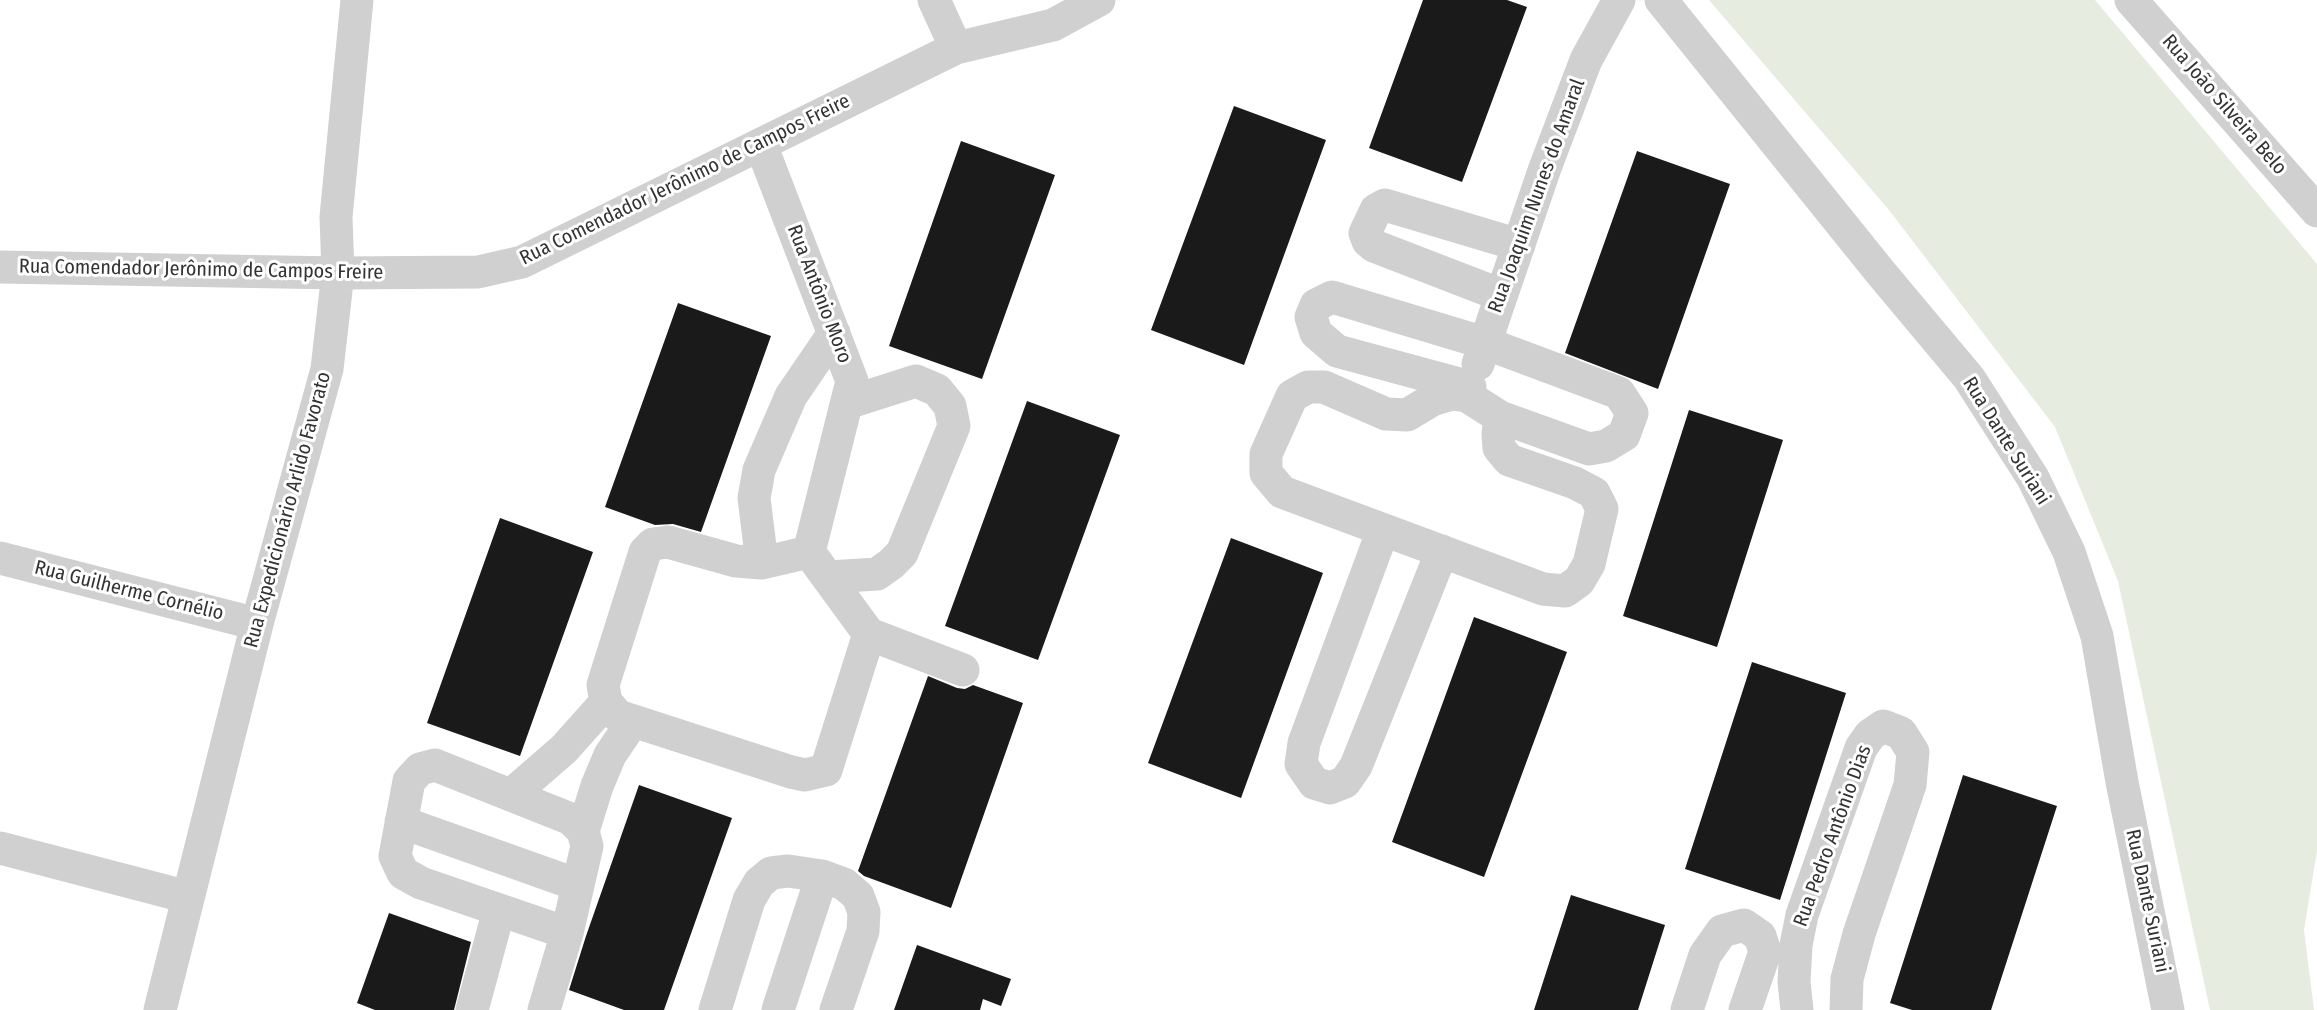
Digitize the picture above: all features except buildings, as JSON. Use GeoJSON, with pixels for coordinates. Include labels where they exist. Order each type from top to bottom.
{"type":"FeatureCollection","features":[{"type":"Feature","properties":{"kind":"street","name":"Rua Expedicionário Arlido Favorato"},"geometry":{"type":"LineString","coordinates":[[160,1010],[257,624],[327,369],[338,273],[336,217],[357,0]]}},
{"type":"Feature","properties":{"kind":"street"},"geometry":{"type":"LineString","coordinates":[[934,0],[956,48]]}},
{"type":"Feature","properties":{"kind":"street","name":"Rua Comendador Jerônimo de Campos Freire"},"geometry":{"type":"LineString","coordinates":[[0,267],[478,273],[522,262],[956,48],[1053,26],[1099,0]]}},
{"type":"Feature","properties":{"kind":"street","name":"Rua Joaquim Nunes do Amaral"},"geometry":{"type":"LineString","coordinates":[[1468,392],[1586,60],[1619,0]]}},
{"type":"Feature","properties":{"kind":"street","name":"Rua Dante Suriani"},"geometry":{"type":"LineString","coordinates":[[1661,0],[1881,273],[1969,378],[2033,478],[2069,552],[2097,636],[2122,782],[2168,1010]]}},
{"type":"Feature","properties":{"kind":"street","name":"Rua João Silveira Belo"},"geometry":{"type":"LineString","coordinates":[[2131,0],[2317,211]]}},
{"type":"Feature","properties":{"kind":"street","name":"Rua Antônio Moro"},"geometry":{"type":"LineString","coordinates":[[760,145],[852,381],[809,552]]}},
{"type":"Feature","properties":{"kind":"street"},"geometry":{"type":"LineString","coordinates":[[1501,295],[1374,246],[1368,241],[1365,233],[1376,210],[1385,206],[1519,245]]}},
{"type":"Feature","properties":{"kind":"street"},"geometry":{"type":"LineString","coordinates":[[1332,297],[1485,343],[1619,393],[1632,413],[1624,435],[1606,446],[1589,449],[1500,417],[1468,392],[1337,351],[1316,333],[1311,317],[1316,305],[1332,297]]}},
{"type":"Feature","properties":{"kind":"street"},"geometry":{"type":"LineString","coordinates":[[762,563],[754,498],[759,470],[791,396],[834,333]]}},
{"type":"Feature","properties":{"kind":"street"},"geometry":{"type":"LineString","coordinates":[[829,577],[877,574],[902,553],[954,426],[950,406],[937,390],[916,381],[847,403]]}},
{"type":"Feature","properties":{"kind":"street"},"geometry":{"type":"LineString","coordinates":[[1468,392],[1432,400],[1407,415],[1386,414],[1324,387],[1308,387],[1292,396],[1266,454],[1266,473],[1282,492],[1543,589],[1565,591],[1579,581],[1589,564],[1602,509],[1594,493],[1575,483],[1509,460],[1499,448],[1500,417]]}},
{"type":"Feature","properties":{"kind":"street"},"geometry":{"type":"LineString","coordinates":[[1383,530],[1304,743],[1301,764],[1314,783],[1330,788],[1345,782],[1356,765],[1442,551]]}},
{"type":"Feature","properties":{"kind":"street"},"geometry":{"type":"LineString","coordinates":[[869,634],[826,770],[805,775],[798,774],[618,716],[606,702],[603,685],[645,552],[653,544],[668,542],[736,561],[762,563],[809,552],[869,634],[963,670]]}},
{"type":"Feature","properties":{"kind":"street","name":"Rua Guilherme Cornélio"},"geometry":{"type":"LineString","coordinates":[[0,558],[257,624]]}},
{"type":"Feature","properties":{"kind":"street"},"geometry":{"type":"LineString","coordinates":[[512,795],[564,749],[606,702]]}},
{"type":"Feature","properties":{"kind":"street"},"geometry":{"type":"LineString","coordinates":[[544,1010],[567,933],[578,885],[586,846],[583,831],[597,786],[610,755],[633,721]]}},
{"type":"Feature","properties":{"kind":"street","name":"Rua Pedro Antônio Dias"},"geometry":{"type":"LineString","coordinates":[[1797,1010],[1794,982],[1795,963],[1802,915],[1861,748],[1870,735],[1883,726],[1901,732],[1913,752],[1910,785],[1859,934],[1847,979],[1846,1010]]}},
{"type":"Feature","properties":{"kind":"street"},"geometry":{"type":"LineString","coordinates":[[567,933],[421,883],[403,873],[395,856],[409,781],[420,769],[435,765],[571,819],[583,831]]}},
{"type":"Feature","properties":{"kind":"street"},"geometry":{"type":"LineString","coordinates":[[401,822],[578,885]]}},
{"type":"Feature","properties":{"kind":"street"},"geometry":{"type":"LineString","coordinates":[[0,848],[188,897]]}},
{"type":"Feature","properties":{"kind":"street"},"geometry":{"type":"LineString","coordinates":[[715,1010],[749,900],[759,884],[771,873],[788,871],[822,876],[844,884],[858,896],[864,912],[863,931],[836,1010]]}},
{"type":"Feature","properties":{"kind":"street"},"geometry":{"type":"LineString","coordinates":[[778,1010],[822,876]]}},
{"type":"Feature","properties":{"kind":"street"},"geometry":{"type":"LineString","coordinates":[[472,1010],[499,910]]}},
{"type":"Feature","properties":{"kind":"street"},"geometry":{"type":"LineString","coordinates":[[1687,1010],[1705,955],[1722,931],[1743,925],[1760,936],[1765,952],[1745,1010]]}},
{"type":"Feature","properties":{"kind":"shaded area"},"geometry":{"type":"Polygon","coordinates":[[[1709,0],[2095,0],[2317,264],[2317,851],[2304,930],[2314,1010],[2210,1010],[2118,581],[2055,427],[1889,210],[1709,0]]]}}]}
